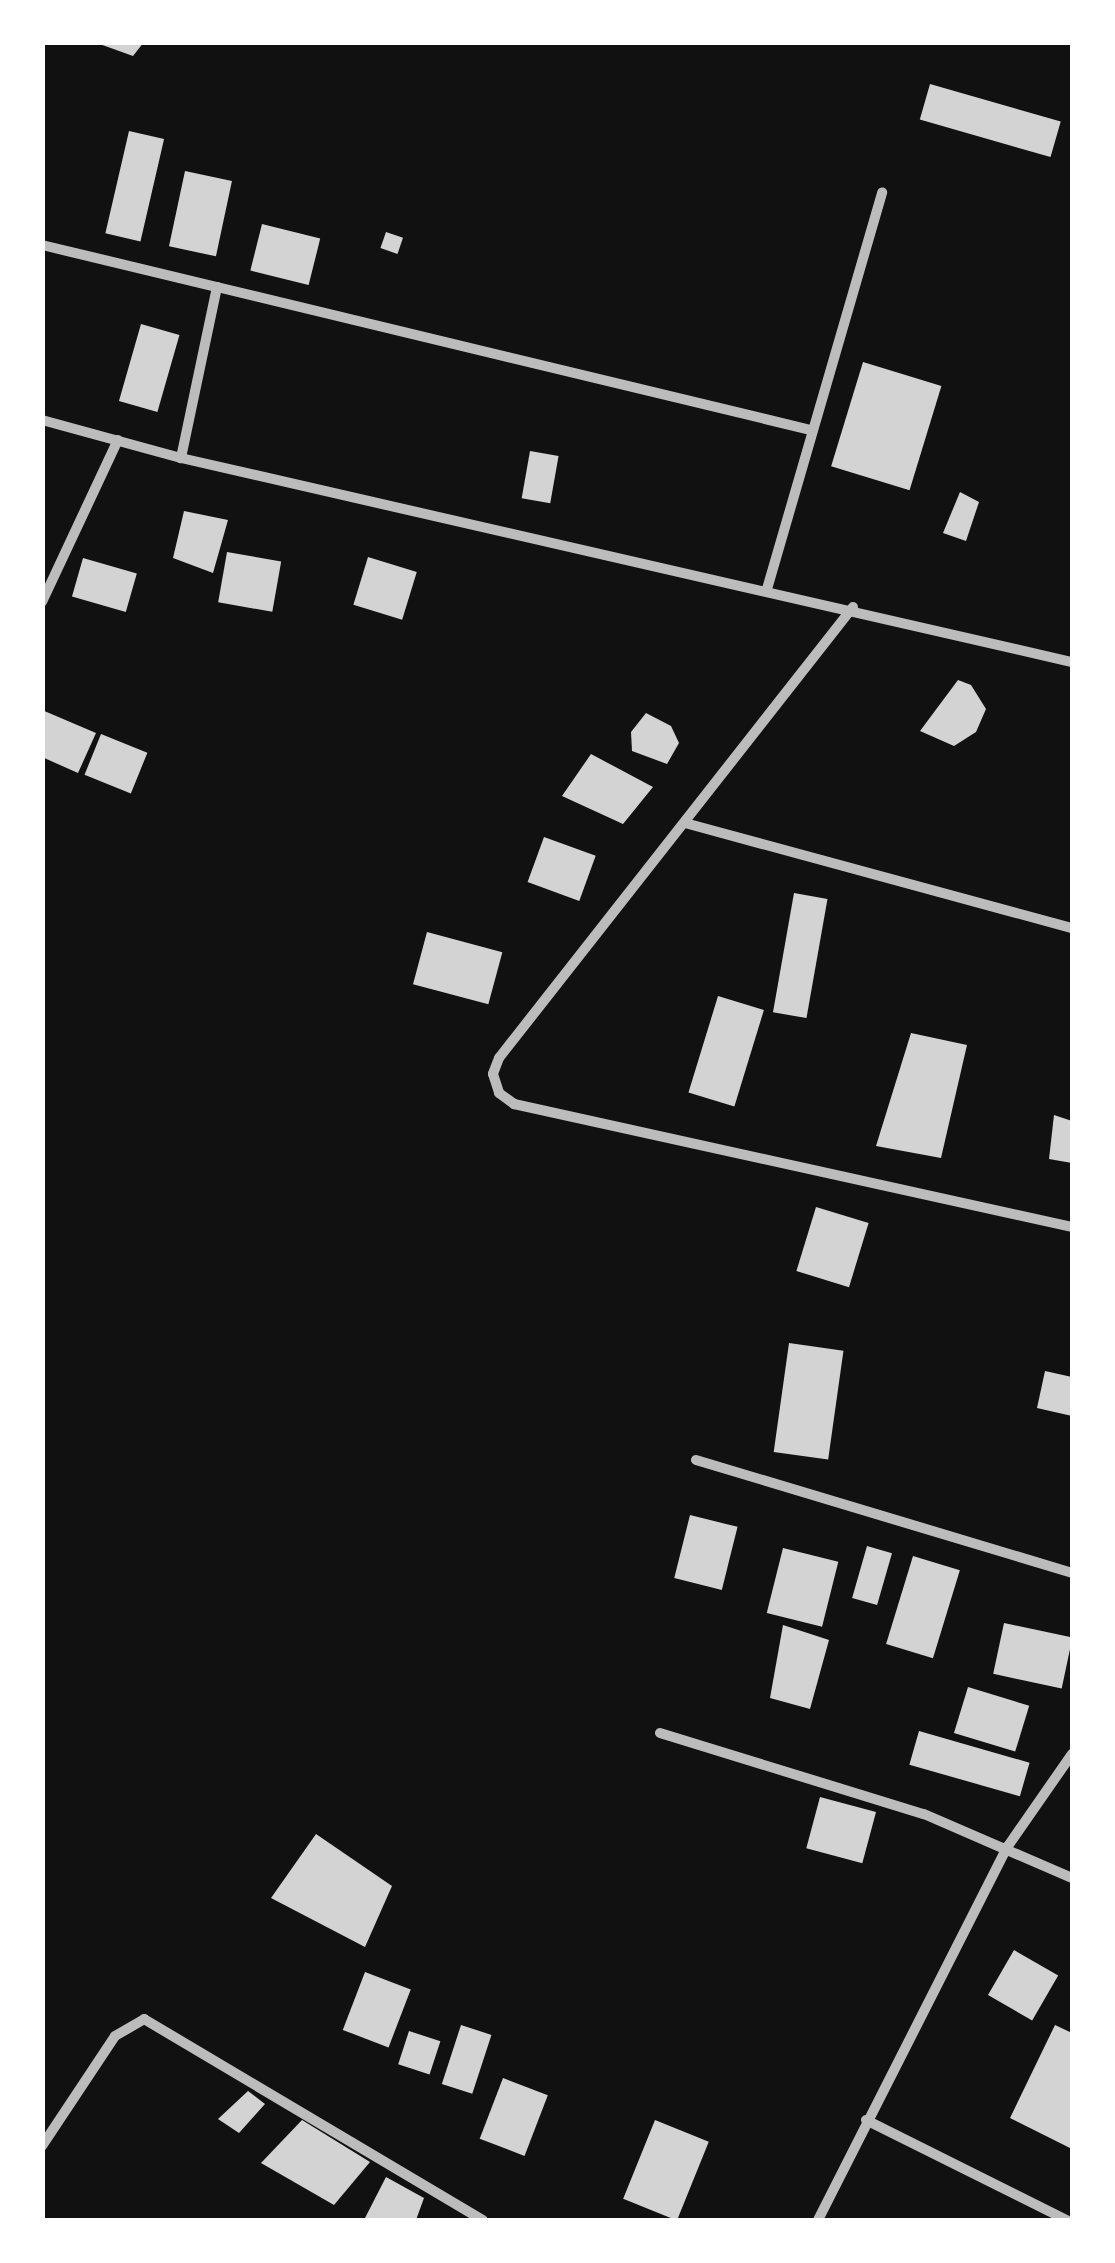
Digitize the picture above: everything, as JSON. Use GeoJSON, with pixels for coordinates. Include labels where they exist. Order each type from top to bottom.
{"type":"FeatureCollection","features":[{"type":"Feature","properties":{"kind":"street"},"geometry":{"type":"LineString","coordinates":[[767,589],[882,192]]}},
{"type":"Feature","properties":{"kind":"street"},"geometry":{"type":"LineString","coordinates":[[42,246],[811,430]]}},
{"type":"Feature","properties":{"kind":"street"},"geometry":{"type":"LineString","coordinates":[[181,458],[217,287]]}},
{"type":"Feature","properties":{"kind":"street"},"geometry":{"type":"LineString","coordinates":[[42,420],[181,458],[853,607],[1072,662]]}},
{"type":"Feature","properties":{"kind":"street"},"geometry":{"type":"LineString","coordinates":[[42,602],[118,440]]}},
{"type":"Feature","properties":{"kind":"street"},"geometry":{"type":"LineString","coordinates":[[853,607],[499,1058],[493,1074],[498,1093],[514,1104],[1072,1227]]}},
{"type":"Feature","properties":{"kind":"street"},"geometry":{"type":"LineString","coordinates":[[685,823],[1072,928]]}},
{"type":"Feature","properties":{"kind":"street"},"geometry":{"type":"LineString","coordinates":[[696,1460],[1072,1573]]}},
{"type":"Feature","properties":{"kind":"street"},"geometry":{"type":"LineString","coordinates":[[660,1733],[825,1781],[1008,1846],[1072,1878]]}},
{"type":"Feature","properties":{"kind":"street"},"geometry":{"type":"LineString","coordinates":[[818,2220],[1008,1846],[1072,1754]]}},
{"type":"Feature","properties":{"kind":"street"},"geometry":{"type":"LineString","coordinates":[[42,2146],[127,2024],[144,2019],[162,2025],[460,2215],[483,2220]]}},
{"type":"Feature","properties":{"kind":"street"},"geometry":{"type":"LineString","coordinates":[[866,2120],[1066,2220]]}},
{"type":"Feature","properties":{"kind":"building"},"geometry":{"type":"Polygon","coordinates":[[[94,42],[144,42],[133,56],[94,42]]]}},
{"type":"Feature","properties":{"kind":"building"},"geometry":{"type":"Polygon","coordinates":[[[930,84],[1061,121],[1051,157],[920,120],[930,84]]]}},
{"type":"Feature","properties":{"kind":"building"},"geometry":{"type":"Polygon","coordinates":[[[129,131],[164,139],[140,241],[105,233],[129,131]]]}},
{"type":"Feature","properties":{"kind":"building"},"geometry":{"type":"Polygon","coordinates":[[[185,171],[232,181],[216,256],[169,246],[185,171]]]}},
{"type":"Feature","properties":{"kind":"building"},"geometry":{"type":"Polygon","coordinates":[[[262,224],[320,239],[309,285],[250,271],[262,224]]]}},
{"type":"Feature","properties":{"kind":"building"},"geometry":{"type":"Polygon","coordinates":[[[386,232],[403,238],[397,254],[380,248],[386,232]]]}},
{"type":"Feature","properties":{"kind":"building"},"geometry":{"type":"Polygon","coordinates":[[[141,324],[179,335],[157,412],[119,401],[141,324]]]}},
{"type":"Feature","properties":{"kind":"building"},"geometry":{"type":"Polygon","coordinates":[[[863,362],[941,386],[910,490],[831,466],[863,362]]]}},
{"type":"Feature","properties":{"kind":"building"},"geometry":{"type":"Polygon","coordinates":[[[530,451],[559,456],[550,503],[522,498],[530,451]]]}},
{"type":"Feature","properties":{"kind":"building"},"geometry":{"type":"Polygon","coordinates":[[[960,492],[979,502],[966,541],[943,533],[960,492]]]}},
{"type":"Feature","properties":{"kind":"building"},"geometry":{"type":"Polygon","coordinates":[[[184,511],[228,520],[213,573],[173,558],[184,511]]]}},
{"type":"Feature","properties":{"kind":"building"},"geometry":{"type":"Polygon","coordinates":[[[227,552],[281,562],[272,612],[218,602],[227,552]]]}},
{"type":"Feature","properties":{"kind":"building"},"geometry":{"type":"Polygon","coordinates":[[[368,557],[417,572],[402,620],[353,605],[368,557]]]}},
{"type":"Feature","properties":{"kind":"building"},"geometry":{"type":"Polygon","coordinates":[[[83,558],[137,573],[126,612],[72,596],[83,558]]]}},
{"type":"Feature","properties":{"kind":"building"},"geometry":{"type":"Polygon","coordinates":[[[958,680],[971,685],[986,709],[976,732],[954,746],[920,731],[958,680]]]}},
{"type":"Feature","properties":{"kind":"building"},"geometry":{"type":"Polygon","coordinates":[[[42,710],[96,733],[78,773],[42,757],[42,710]]]}},
{"type":"Feature","properties":{"kind":"building"},"geometry":{"type":"Polygon","coordinates":[[[646,713],[671,726],[679,743],[667,764],[632,751],[631,732],[646,713]]]}},
{"type":"Feature","properties":{"kind":"building"},"geometry":{"type":"Polygon","coordinates":[[[101,734],[147,753],[131,794],[85,775],[101,734]]]}},
{"type":"Feature","properties":{"kind":"building"},"geometry":{"type":"Polygon","coordinates":[[[591,754],[653,787],[623,824],[562,796],[591,754]]]}},
{"type":"Feature","properties":{"kind":"building"},"geometry":{"type":"Polygon","coordinates":[[[544,837],[596,856],[579,901],[528,882],[544,837]]]}},
{"type":"Feature","properties":{"kind":"building"},"geometry":{"type":"Polygon","coordinates":[[[794,893],[827,899],[806,1018],[773,1012],[794,893]]]}},
{"type":"Feature","properties":{"kind":"building"},"geometry":{"type":"Polygon","coordinates":[[[427,932],[502,952],[488,1004],[413,984],[427,932]]]}},
{"type":"Feature","properties":{"kind":"building"},"geometry":{"type":"Polygon","coordinates":[[[718,996],[764,1010],[734,1107],[688,1093],[718,996]]]}},
{"type":"Feature","properties":{"kind":"building"},"geometry":{"type":"Polygon","coordinates":[[[911,1033],[967,1045],[941,1158],[876,1146],[911,1033]]]}},
{"type":"Feature","properties":{"kind":"building"},"geometry":{"type":"Polygon","coordinates":[[[1054,1115],[1072,1121],[1072,1163],[1049,1159],[1054,1115]]]}},
{"type":"Feature","properties":{"kind":"building"},"geometry":{"type":"Polygon","coordinates":[[[816,1207],[869,1223],[849,1287],[796,1271],[816,1207]]]}},
{"type":"Feature","properties":{"kind":"building"},"geometry":{"type":"Polygon","coordinates":[[[789,1343],[843,1351],[828,1460],[774,1452],[789,1343]]]}},
{"type":"Feature","properties":{"kind":"building"},"geometry":{"type":"Polygon","coordinates":[[[1045,1371],[1072,1377],[1072,1416],[1037,1408],[1045,1371]]]}},
{"type":"Feature","properties":{"kind":"building"},"geometry":{"type":"Polygon","coordinates":[[[690,1515],[738,1527],[722,1590],[674,1578],[690,1515]]]}},
{"type":"Feature","properties":{"kind":"building"},"geometry":{"type":"Polygon","coordinates":[[[867,1546],[892,1553],[877,1605],[852,1598],[867,1546]]]}},
{"type":"Feature","properties":{"kind":"building"},"geometry":{"type":"Polygon","coordinates":[[[783,1548],[838,1562],[822,1627],[767,1613],[783,1548]]]}},
{"type":"Feature","properties":{"kind":"building"},"geometry":{"type":"Polygon","coordinates":[[[913,1556],[960,1570],[933,1658],[886,1644],[913,1556]]]}},
{"type":"Feature","properties":{"kind":"building"},"geometry":{"type":"Polygon","coordinates":[[[1004,1623],[1072,1637],[1062,1688],[993,1674],[1004,1623]]]}},
{"type":"Feature","properties":{"kind":"building"},"geometry":{"type":"Polygon","coordinates":[[[783,1625],[829,1640],[810,1709],[770,1698],[783,1625]]]}},
{"type":"Feature","properties":{"kind":"building"},"geometry":{"type":"Polygon","coordinates":[[[968,1687],[1029,1706],[1015,1752],[954,1733],[968,1687]]]}},
{"type":"Feature","properties":{"kind":"building"},"geometry":{"type":"Polygon","coordinates":[[[919,1731],[1030,1763],[1020,1796],[909,1765],[919,1731]]]}},
{"type":"Feature","properties":{"kind":"building"},"geometry":{"type":"Polygon","coordinates":[[[820,1797],[876,1812],[862,1863],[806,1848],[820,1797]]]}},
{"type":"Feature","properties":{"kind":"building"},"geometry":{"type":"Polygon","coordinates":[[[316,1834],[392,1886],[365,1947],[271,1898],[316,1834]]]}},
{"type":"Feature","properties":{"kind":"building"},"geometry":{"type":"Polygon","coordinates":[[[1014,1950],[1058,1976],[1032,2021],[988,1995],[1014,1950]]]}},
{"type":"Feature","properties":{"kind":"building"},"geometry":{"type":"Polygon","coordinates":[[[365,1972],[411,1990],[389,2047],[343,2030],[365,1972]]]}},
{"type":"Feature","properties":{"kind":"building"},"geometry":{"type":"Polygon","coordinates":[[[461,2025],[491,2035],[472,2094],[442,2084],[461,2025]]]}},
{"type":"Feature","properties":{"kind":"building"},"geometry":{"type":"Polygon","coordinates":[[[1055,2025],[1072,2033],[1072,2149],[1010,2118],[1055,2025]]]}},
{"type":"Feature","properties":{"kind":"building"},"geometry":{"type":"Polygon","coordinates":[[[409,2031],[440,2041],[430,2074],[398,2064],[409,2031]]]}},
{"type":"Feature","properties":{"kind":"building"},"geometry":{"type":"Polygon","coordinates":[[[503,2078],[548,2095],[525,2156],[480,2139],[503,2078]]]}},
{"type":"Feature","properties":{"kind":"building"},"geometry":{"type":"Polygon","coordinates":[[[248,2091],[265,2104],[239,2133],[218,2119],[248,2091]]]}},
{"type":"Feature","properties":{"kind":"building"},"geometry":{"type":"Polygon","coordinates":[[[302,2120],[370,2162],[334,2205],[261,2163],[302,2120]]]}},
{"type":"Feature","properties":{"kind":"building"},"geometry":{"type":"Polygon","coordinates":[[[655,2120],[709,2142],[677,2220],[623,2199],[655,2120]]]}},
{"type":"Feature","properties":{"kind":"building"},"geometry":{"type":"Polygon","coordinates":[[[386,2177],[424,2198],[416,2220],[365,2218],[386,2177]]]}}]}
